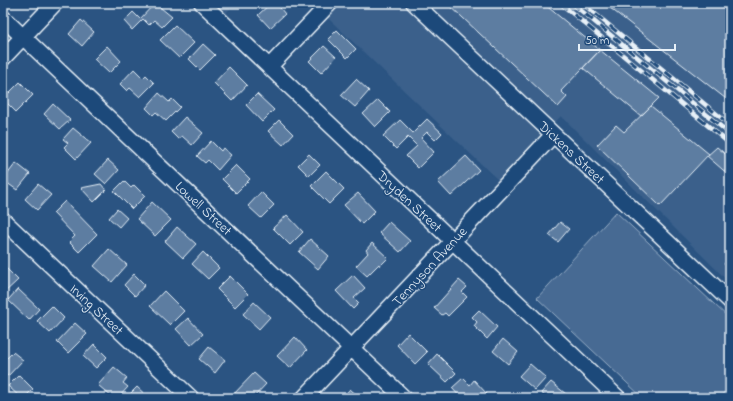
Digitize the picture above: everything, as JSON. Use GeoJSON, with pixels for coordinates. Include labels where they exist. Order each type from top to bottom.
{"type":"FeatureCollection","features":[{"type":"Feature","properties":{"kind":"street"},"geometry":{"type":"LineString","coordinates":[[3,58],[55,3]]}},
{"type":"Feature","properties":{"kind":"street","name":"Dryden Street"},"geometry":{"type":"LineString","coordinates":[[202,3],[618,398]]}},
{"type":"Feature","properties":{"kind":"street"},"geometry":{"type":"LineString","coordinates":[[269,67],[330,3]]}},
{"type":"Feature","properties":{"kind":"street","name":"Dickens Street"},"geometry":{"type":"LineString","coordinates":[[414,3],[730,301]]}},
{"type":"Feature","properties":{"kind":"street","name":"Lowell Street"},"geometry":{"type":"LineString","coordinates":[[3,18],[404,398]]}},
{"type":"Feature","properties":{"kind":"street","name":"Tennyson Avenue"},"geometry":{"type":"LineString","coordinates":[[304,398],[553,135]]}},
{"type":"Feature","properties":{"kind":"street","name":"Irving Street"},"geometry":{"type":"LineString","coordinates":[[3,220],[191,398]]}},
{"type":"Feature","properties":{"kind":"shaded area"},"geometry":{"type":"Polygon","coordinates":[[[216,3],[235,3],[226,13],[216,3]]]}},
{"type":"Feature","properties":{"kind":"shaded area"},"geometry":{"type":"Polygon","coordinates":[[[312,3],[730,3],[730,283],[561,116],[499,181],[312,3]]]}},
{"type":"Feature","properties":{"kind":"shaded area"},"geometry":{"type":"Polygon","coordinates":[[[616,212],[730,319],[730,387],[718,398],[643,398],[537,298],[616,212]]]}},
{"type":"Feature","properties":{"kind":"building"},"geometry":{"type":"Polygon","coordinates":[[[155,3],[172,17],[162,27],[154,20],[149,25],[143,19],[132,30],[124,21],[133,12],[140,19],[155,3]]]}},
{"type":"Feature","properties":{"kind":"building"},"geometry":{"type":"Polygon","coordinates":[[[271,3],[276,3],[285,14],[270,28],[258,15],[271,3]]]}},
{"type":"Feature","properties":{"kind":"building"},"geometry":{"type":"Polygon","coordinates":[[[447,3],[543,3],[600,50],[561,91],[567,97],[558,107],[447,3]]]}},
{"type":"Feature","properties":{"kind":"building"},"geometry":{"type":"Polygon","coordinates":[[[730,3],[730,102],[605,4],[730,3]]]}},
{"type":"Feature","properties":{"kind":"building"},"geometry":{"type":"Polygon","coordinates":[[[81,20],[94,32],[82,46],[69,34],[81,20]]]}},
{"type":"Feature","properties":{"kind":"building"},"geometry":{"type":"Polygon","coordinates":[[[175,25],[194,43],[179,58],[160,40],[175,25]]]}},
{"type":"Feature","properties":{"kind":"building"},"geometry":{"type":"Polygon","coordinates":[[[337,30],[356,49],[347,58],[328,39],[337,30]]]}},
{"type":"Feature","properties":{"kind":"building"},"geometry":{"type":"Polygon","coordinates":[[[203,44],[215,55],[200,70],[189,59],[203,44]]]}},
{"type":"Feature","properties":{"kind":"building"},"geometry":{"type":"Polygon","coordinates":[[[107,46],[121,61],[109,73],[94,59],[107,46]]]}},
{"type":"Feature","properties":{"kind":"building"},"geometry":{"type":"Polygon","coordinates":[[[324,46],[336,57],[321,73],[309,61],[324,46]]]}},
{"type":"Feature","properties":{"kind":"building"},"geometry":{"type":"Polygon","coordinates":[[[600,50],[659,98],[641,116],[583,68],[600,50]]]}},
{"type":"Feature","properties":{"kind":"building"},"geometry":{"type":"Polygon","coordinates":[[[229,67],[247,85],[232,101],[214,83],[229,67]]]}},
{"type":"Feature","properties":{"kind":"building"},"geometry":{"type":"Polygon","coordinates":[[[134,69],[143,78],[146,75],[154,83],[140,97],[130,88],[127,91],[120,84],[134,69]]]}},
{"type":"Feature","properties":{"kind":"building"},"geometry":{"type":"Polygon","coordinates":[[[356,79],[369,91],[355,107],[341,95],[356,79]]]}},
{"type":"Feature","properties":{"kind":"building"},"geometry":{"type":"Polygon","coordinates":[[[20,82],[33,95],[16,112],[3,99],[20,82]]]}},
{"type":"Feature","properties":{"kind":"building"},"geometry":{"type":"Polygon","coordinates":[[[159,93],[169,102],[172,99],[180,107],[166,121],[156,112],[153,115],[146,108],[159,93]]]}},
{"type":"Feature","properties":{"kind":"building"},"geometry":{"type":"Polygon","coordinates":[[[257,94],[274,110],[262,122],[246,105],[257,94]]]}},
{"type":"Feature","properties":{"kind":"building"},"geometry":{"type":"Polygon","coordinates":[[[378,100],[390,112],[375,127],[363,114],[378,100]]]}},
{"type":"Feature","properties":{"kind":"building"},"geometry":{"type":"Polygon","coordinates":[[[53,104],[70,120],[60,129],[44,114],[53,104]]]}},
{"type":"Feature","properties":{"kind":"building"},"geometry":{"type":"Polygon","coordinates":[[[651,106],[709,154],[660,206],[597,145],[616,125],[624,132],[651,106]]]}},
{"type":"Feature","properties":{"kind":"building"},"geometry":{"type":"Polygon","coordinates":[[[185,117],[203,133],[192,145],[182,136],[178,139],[171,132],[185,117]]]}},
{"type":"Feature","properties":{"kind":"building"},"geometry":{"type":"Polygon","coordinates":[[[427,119],[442,133],[435,140],[427,132],[421,138],[434,152],[418,168],[406,156],[417,146],[408,137],[396,149],[383,136],[400,120],[413,133],[427,119]]]}},
{"type":"Feature","properties":{"kind":"building"},"geometry":{"type":"Polygon","coordinates":[[[279,120],[293,134],[283,145],[268,131],[279,120]]]}},
{"type":"Feature","properties":{"kind":"building"},"geometry":{"type":"Polygon","coordinates":[[[73,128],[91,143],[76,159],[64,147],[68,143],[63,139],[73,128]]]}},
{"type":"Feature","properties":{"kind":"building"},"geometry":{"type":"Polygon","coordinates":[[[211,141],[221,151],[223,148],[231,155],[218,170],[208,160],[205,163],[197,156],[211,141]]]}},
{"type":"Feature","properties":{"kind":"building"},"geometry":{"type":"Polygon","coordinates":[[[717,147],[730,158],[730,176],[707,156],[717,147]]]}},
{"type":"Feature","properties":{"kind":"building"},"geometry":{"type":"Polygon","coordinates":[[[309,154],[320,165],[309,176],[298,165],[309,154]]]}},
{"type":"Feature","properties":{"kind":"building"},"geometry":{"type":"Polygon","coordinates":[[[466,156],[479,170],[451,196],[438,182],[466,156]]]}},
{"type":"Feature","properties":{"kind":"building"},"geometry":{"type":"Polygon","coordinates":[[[108,160],[119,170],[106,184],[95,174],[108,160]]]}},
{"type":"Feature","properties":{"kind":"building"},"geometry":{"type":"Polygon","coordinates":[[[16,163],[30,174],[17,190],[3,180],[16,163]]]}},
{"type":"Feature","properties":{"kind":"building"},"geometry":{"type":"Polygon","coordinates":[[[236,165],[250,179],[236,193],[222,179],[236,165]]]}},
{"type":"Feature","properties":{"kind":"building"},"geometry":{"type":"Polygon","coordinates":[[[326,171],[344,189],[329,204],[311,186],[326,171]]]}},
{"type":"Feature","properties":{"kind":"building"},"geometry":{"type":"Polygon","coordinates":[[[124,181],[131,188],[134,185],[145,196],[132,209],[114,191],[124,181]]]}},
{"type":"Feature","properties":{"kind":"building"},"geometry":{"type":"Polygon","coordinates":[[[38,184],[51,195],[37,210],[25,199],[38,184]]]}},
{"type":"Feature","properties":{"kind":"building"},"geometry":{"type":"Polygon","coordinates":[[[101,184],[106,190],[94,202],[81,188],[101,184]]]}},
{"type":"Feature","properties":{"kind":"building"},"geometry":{"type":"Polygon","coordinates":[[[261,192],[274,205],[261,218],[248,206],[261,192]]]}},
{"type":"Feature","properties":{"kind":"building"},"geometry":{"type":"Polygon","coordinates":[[[358,193],[375,211],[362,224],[344,205],[358,193]]]}},
{"type":"Feature","properties":{"kind":"building"},"geometry":{"type":"Polygon","coordinates":[[[65,201],[97,234],[79,252],[69,242],[75,236],[53,213],[65,201]]]}},
{"type":"Feature","properties":{"kind":"building"},"geometry":{"type":"Polygon","coordinates":[[[152,202],[171,220],[155,236],[137,219],[152,202]]]}},
{"type":"Feature","properties":{"kind":"building"},"geometry":{"type":"Polygon","coordinates":[[[117,209],[127,218],[119,227],[109,218],[117,209]]]}},
{"type":"Feature","properties":{"kind":"building"},"geometry":{"type":"Polygon","coordinates":[[[287,215],[303,232],[290,245],[273,228],[287,215]]]}},
{"type":"Feature","properties":{"kind":"building"},"geometry":{"type":"Polygon","coordinates":[[[389,222],[410,241],[400,252],[379,233],[389,222]]]}},
{"type":"Feature","properties":{"kind":"building"},"geometry":{"type":"Polygon","coordinates":[[[560,222],[569,229],[558,242],[549,235],[560,222]]]}},
{"type":"Feature","properties":{"kind":"building"},"geometry":{"type":"Polygon","coordinates":[[[177,227],[196,244],[183,258],[165,241],[177,227]]]}},
{"type":"Feature","properties":{"kind":"building"},"geometry":{"type":"Polygon","coordinates":[[[310,239],[329,256],[318,269],[299,252],[310,239]]]}},
{"type":"Feature","properties":{"kind":"building"},"geometry":{"type":"Polygon","coordinates":[[[372,243],[388,258],[380,266],[379,264],[367,276],[356,266],[368,253],[366,250],[372,243]]]}},
{"type":"Feature","properties":{"kind":"building"},"geometry":{"type":"Polygon","coordinates":[[[109,249],[127,265],[112,282],[94,266],[109,249]]]}},
{"type":"Feature","properties":{"kind":"building"},"geometry":{"type":"Polygon","coordinates":[[[203,252],[219,268],[208,279],[192,264],[203,252]]]}},
{"type":"Feature","properties":{"kind":"building"},"geometry":{"type":"Polygon","coordinates":[[[730,257],[730,270],[724,264],[730,257]]]}},
{"type":"Feature","properties":{"kind":"building"},"geometry":{"type":"Polygon","coordinates":[[[3,265],[18,280],[3,294],[3,265]]]}},
{"type":"Feature","properties":{"kind":"building"},"geometry":{"type":"Polygon","coordinates":[[[134,274],[145,285],[135,296],[124,285],[134,274]]]}},
{"type":"Feature","properties":{"kind":"building"},"geometry":{"type":"Polygon","coordinates":[[[353,275],[365,288],[354,298],[359,303],[353,309],[336,291],[353,275]]]}},
{"type":"Feature","properties":{"kind":"building"},"geometry":{"type":"Polygon","coordinates":[[[230,276],[248,294],[235,307],[217,289],[230,276]]]}},
{"type":"Feature","properties":{"kind":"building"},"geometry":{"type":"Polygon","coordinates":[[[459,280],[467,287],[462,292],[467,297],[448,316],[445,313],[442,315],[434,308],[459,280]]]}},
{"type":"Feature","properties":{"kind":"building"},"geometry":{"type":"Polygon","coordinates":[[[18,289],[39,309],[29,320],[8,300],[18,289]]]}},
{"type":"Feature","properties":{"kind":"building"},"geometry":{"type":"Polygon","coordinates":[[[164,291],[184,311],[170,325],[150,306],[164,291]]]}},
{"type":"Feature","properties":{"kind":"building"},"geometry":{"type":"Polygon","coordinates":[[[254,302],[270,317],[259,329],[243,314],[254,302]]]}},
{"type":"Feature","properties":{"kind":"building"},"geometry":{"type":"Polygon","coordinates":[[[52,306],[64,318],[50,333],[37,321],[52,306]]]}},
{"type":"Feature","properties":{"kind":"building"},"geometry":{"type":"Polygon","coordinates":[[[479,310],[497,327],[487,339],[474,326],[477,322],[472,317],[479,310]]]}},
{"type":"Feature","properties":{"kind":"building"},"geometry":{"type":"Polygon","coordinates":[[[188,318],[203,334],[191,345],[176,329],[188,318]]]}},
{"type":"Feature","properties":{"kind":"building"},"geometry":{"type":"Polygon","coordinates":[[[75,323],[87,334],[68,353],[57,342],[75,323]]]}},
{"type":"Feature","properties":{"kind":"building"},"geometry":{"type":"Polygon","coordinates":[[[408,333],[427,352],[415,364],[397,345],[408,333]]]}},
{"type":"Feature","properties":{"kind":"building"},"geometry":{"type":"Polygon","coordinates":[[[295,337],[307,350],[290,368],[277,356],[295,337]]]}},
{"type":"Feature","properties":{"kind":"building"},"geometry":{"type":"Polygon","coordinates":[[[503,339],[518,352],[508,364],[493,351],[503,339]]]}},
{"type":"Feature","properties":{"kind":"building"},"geometry":{"type":"Polygon","coordinates":[[[94,344],[107,357],[96,368],[83,356],[94,344]]]}},
{"type":"Feature","properties":{"kind":"building"},"geometry":{"type":"Polygon","coordinates":[[[209,347],[225,360],[215,373],[199,359],[209,347]]]}},
{"type":"Feature","properties":{"kind":"building"},"geometry":{"type":"Polygon","coordinates":[[[13,352],[23,360],[8,376],[3,372],[3,355],[7,358],[13,352]]]}},
{"type":"Feature","properties":{"kind":"building"},"geometry":{"type":"Polygon","coordinates":[[[437,354],[456,373],[447,382],[428,364],[437,354]]]}},
{"type":"Feature","properties":{"kind":"building"},"geometry":{"type":"Polygon","coordinates":[[[530,364],[546,378],[535,390],[519,376],[530,364]]]}},
{"type":"Feature","properties":{"kind":"building"},"geometry":{"type":"Polygon","coordinates":[[[114,367],[127,378],[123,383],[128,387],[118,398],[113,398],[98,385],[114,367]]]}},
{"type":"Feature","properties":{"kind":"building"},"geometry":{"type":"Polygon","coordinates":[[[254,373],[266,384],[253,398],[231,397],[254,373]]]}},
{"type":"Feature","properties":{"kind":"building"},"geometry":{"type":"Polygon","coordinates":[[[19,375],[33,389],[24,398],[21,398],[8,386],[19,375]]]}},
{"type":"Feature","properties":{"kind":"building"},"geometry":{"type":"Polygon","coordinates":[[[463,378],[470,385],[474,380],[487,394],[483,398],[461,398],[452,388],[463,378]]]}},
{"type":"Feature","properties":{"kind":"building"},"geometry":{"type":"Polygon","coordinates":[[[551,382],[571,398],[548,398],[541,393],[551,382]]]}},
{"type":"Feature","properties":{"kind":"building"},"geometry":{"type":"Polygon","coordinates":[[[137,387],[149,398],[126,398],[137,387]]]}},
{"type":"Feature","properties":{"kind":"building"},"geometry":{"type":"Polygon","coordinates":[[[350,389],[360,398],[342,398],[350,389]]]}},
{"type":"Feature","properties":{"kind":"railway"},"geometry":{"type":"LineString","coordinates":[[560,3],[730,144]]}},
{"type":"Feature","properties":{"kind":"railway"},"geometry":{"type":"LineString","coordinates":[[572,3],[730,134]]}},
{"type":"Feature","properties":{"kind":"railway"},"geometry":{"type":"LineString","coordinates":[[582,3],[730,125]]}}]}
